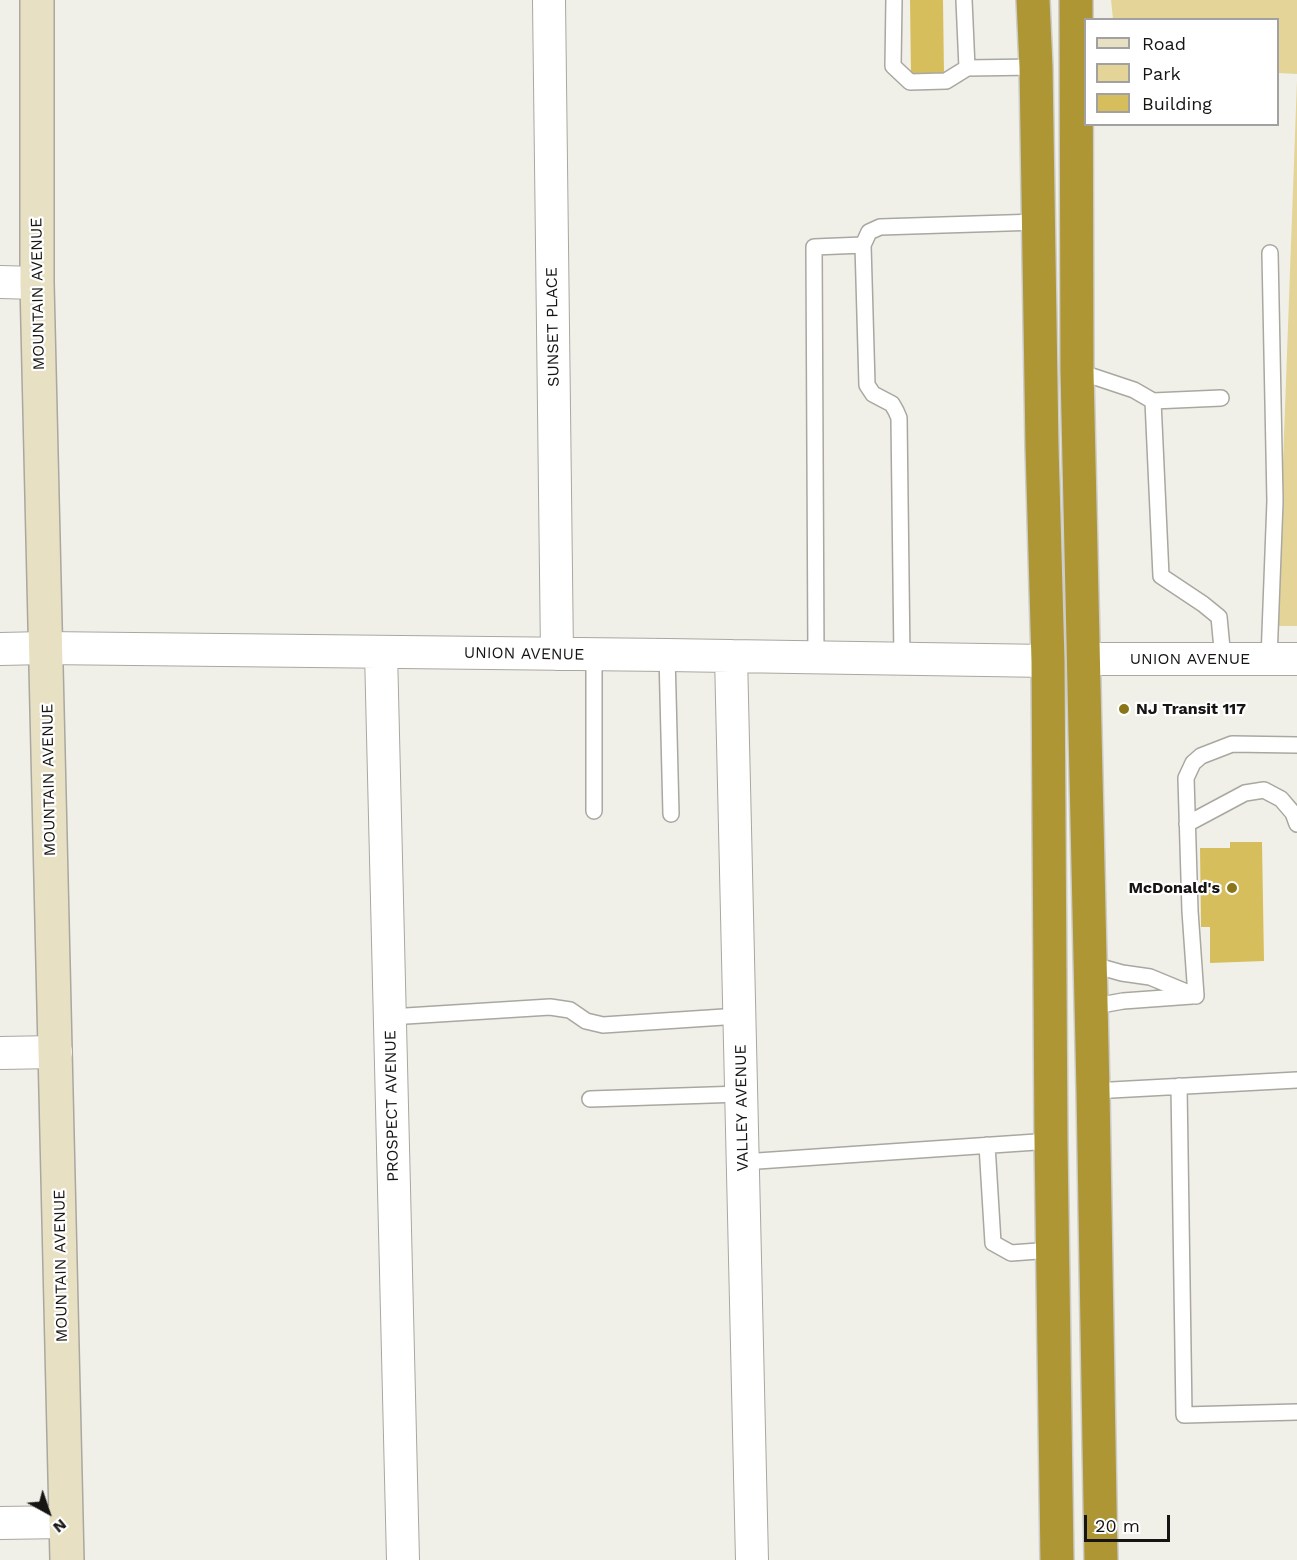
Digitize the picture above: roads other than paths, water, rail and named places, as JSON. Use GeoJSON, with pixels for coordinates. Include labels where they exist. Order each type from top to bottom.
{"type":"FeatureCollection","features":[{"type":"Feature","properties":{"kind":"highway"},"geometry":{"type":"LineString","coordinates":[[1033,0],[1048,661],[1050,1141],[1057,1560]]}},
{"type":"Feature","properties":{"kind":"highway"},"geometry":{"type":"LineString","coordinates":[[1076,0],[1077,371],[1101,1560]]}},
{"type":"Feature","properties":{"kind":"street","name":"MOUNTAIN AVENUE"},"geometry":{"type":"LineString","coordinates":[[37,0],[37,283],[67,1560]]}},
{"type":"Feature","properties":{"kind":"street","name":"SUNSET PLACE"},"geometry":{"type":"LineString","coordinates":[[549,0],[557,654]]}},
{"type":"Feature","properties":{"kind":"street"},"geometry":{"type":"LineString","coordinates":[[0,282],[37,283]]}},
{"type":"Feature","properties":{"kind":"street","name":"UNION AVENUE"},"geometry":{"type":"LineString","coordinates":[[0,649],[1048,661]]}},
{"type":"Feature","properties":{"kind":"street","name":"PROSPECT AVENUE"},"geometry":{"type":"LineString","coordinates":[[381,652],[403,1560]]}},
{"type":"Feature","properties":{"kind":"street","name":"VALLEY AVENUE"},"geometry":{"type":"LineString","coordinates":[[731,656],[752,1560]]}},
{"type":"Feature","properties":{"kind":"street","name":"UNION AVENUE"},"geometry":{"type":"LineString","coordinates":[[1083,659],[1283,659]]}},
{"type":"Feature","properties":{"kind":"street"},"geometry":{"type":"LineString","coordinates":[[0,1053],[56,1052]]}},
{"type":"Feature","properties":{"kind":"street"},"geometry":{"type":"LineString","coordinates":[[0,1523],[66,1522]]}},
{"type":"Feature","properties":{"kind":"lane"},"geometry":{"type":"LineString","coordinates":[[894,0],[893,66],[910,82],[946,81],[967,68],[1036,67]]}},
{"type":"Feature","properties":{"kind":"lane"},"geometry":{"type":"LineString","coordinates":[[964,0],[967,68]]}},
{"type":"Feature","properties":{"kind":"lane"},"geometry":{"type":"LineString","coordinates":[[902,659],[899,418],[892,404],[873,394],[867,385],[863,245],[869,232],[880,227],[1038,222]]}},
{"type":"Feature","properties":{"kind":"lane"},"geometry":{"type":"LineString","coordinates":[[816,657],[814,247],[863,245]]}},
{"type":"Feature","properties":{"kind":"lane"},"geometry":{"type":"LineString","coordinates":[[1270,253],[1275,501],[1283,659]]}},
{"type":"Feature","properties":{"kind":"lane"},"geometry":{"type":"LineString","coordinates":[[1077,371],[1134,390],[1153,401],[1221,398]]}},
{"type":"Feature","properties":{"kind":"lane"},"geometry":{"type":"LineString","coordinates":[[1153,401],[1161,576],[1219,617],[1223,659]]}},
{"type":"Feature","properties":{"kind":"lane"},"geometry":{"type":"LineString","coordinates":[[594,655],[594,811]]}},
{"type":"Feature","properties":{"kind":"lane"},"geometry":{"type":"LineString","coordinates":[[667,655],[671,814]]}},
{"type":"Feature","properties":{"kind":"lane"},"geometry":{"type":"LineString","coordinates":[[1196,996],[1190,911],[1186,778],[1194,763],[1201,756],[1232,744],[1297,745]]}},
{"type":"Feature","properties":{"kind":"lane"},"geometry":{"type":"LineString","coordinates":[[1187,824],[1245,793],[1264,790],[1281,799],[1293,813],[1297,824]]}},
{"type":"Feature","properties":{"kind":"lane"},"geometry":{"type":"LineString","coordinates":[[1090,964],[1122,973],[1149,977],[1196,996]]}},
{"type":"Feature","properties":{"kind":"lane"},"geometry":{"type":"LineString","coordinates":[[1090,1007],[1123,1001],[1196,996]]}},
{"type":"Feature","properties":{"kind":"lane"},"geometry":{"type":"LineString","coordinates":[[390,1017],[550,1007],[570,1010],[586,1021],[603,1025],[739,1017]]}},
{"type":"Feature","properties":{"kind":"lane"},"geometry":{"type":"LineString","coordinates":[[1093,1091],[1297,1080]]}},
{"type":"Feature","properties":{"kind":"lane"},"geometry":{"type":"LineString","coordinates":[[1179,1086],[1184,1415],[1297,1412]]}},
{"type":"Feature","properties":{"kind":"lane"},"geometry":{"type":"LineString","coordinates":[[590,1099],[741,1094]]}},
{"type":"Feature","properties":{"kind":"lane"},"geometry":{"type":"LineString","coordinates":[[743,1162],[1050,1141]]}},
{"type":"Feature","properties":{"kind":"lane"},"geometry":{"type":"LineString","coordinates":[[987,1145],[993,1243],[1011,1253],[1052,1250]]}},
{"type":"Feature","properties":{"kind":"place","name":"NJ Transit 117"},"geometry":{"type":"Point","coordinates":[1124,709]}},
{"type":"Feature","properties":{"kind":"place","name":"McDonald's"},"geometry":{"type":"Point","coordinates":[1232,888]}}]}
